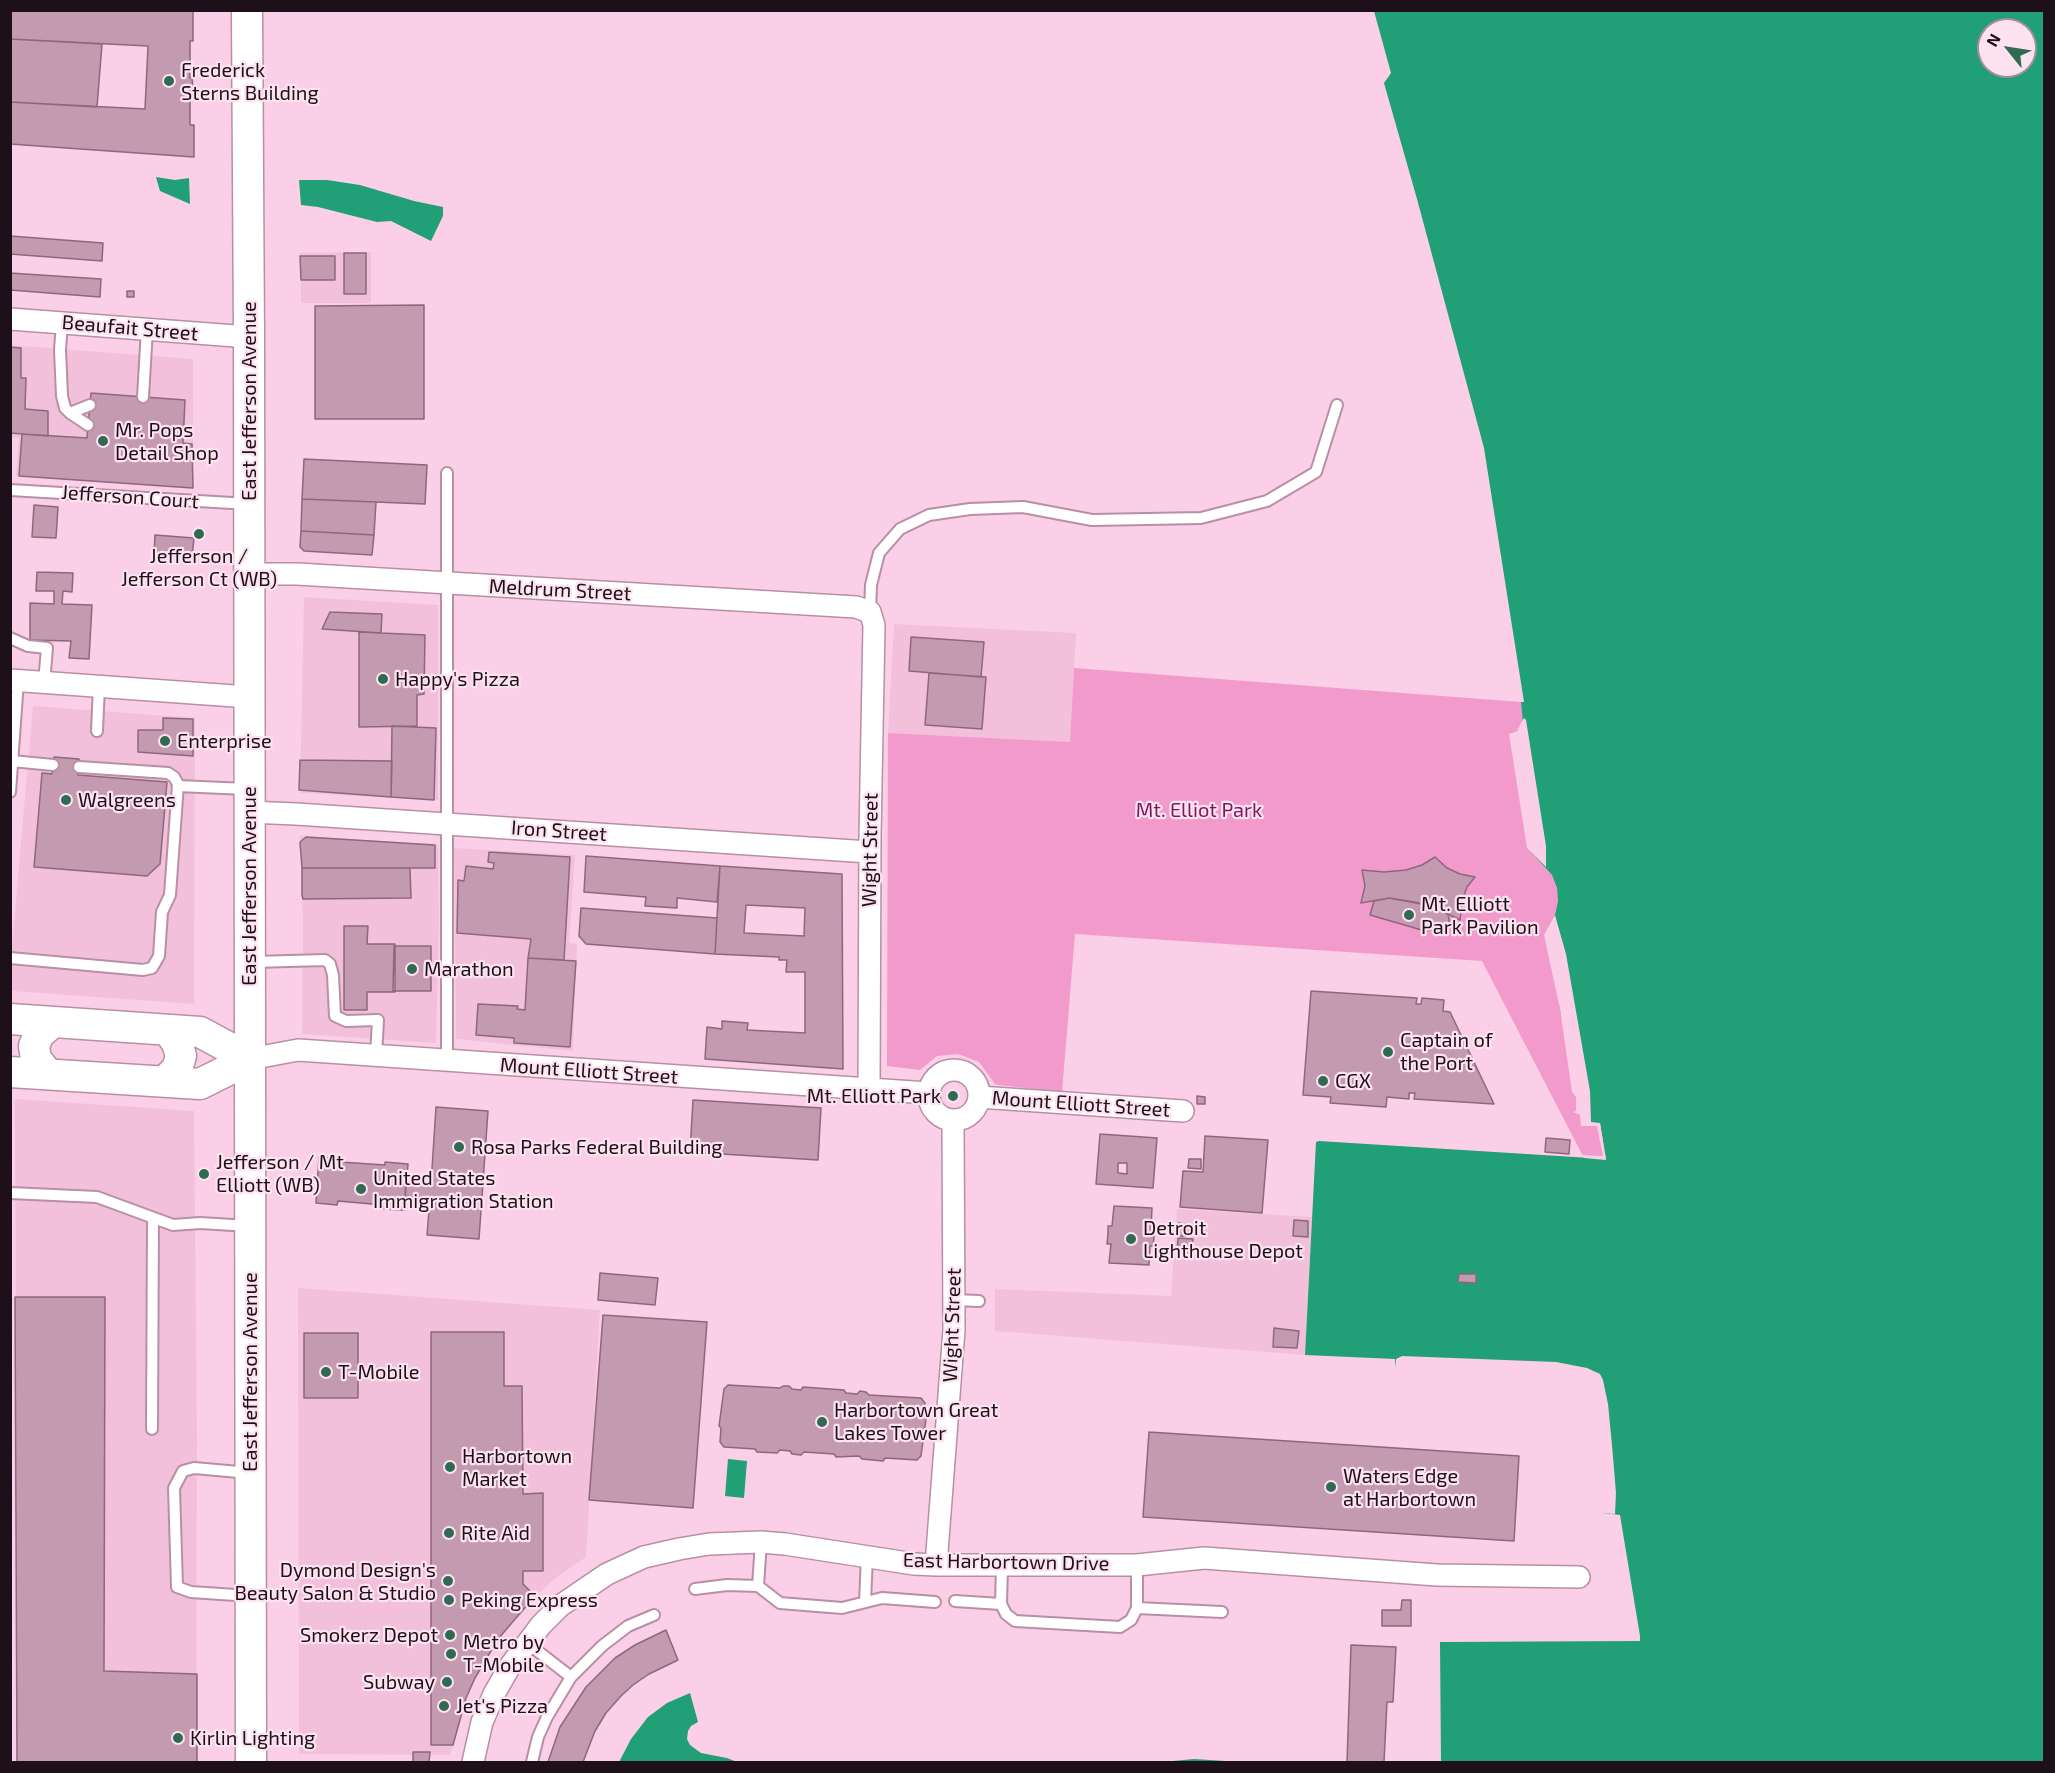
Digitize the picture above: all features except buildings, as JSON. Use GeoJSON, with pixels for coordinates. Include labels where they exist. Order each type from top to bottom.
{"type":"FeatureCollection","features":[{"type":"Feature","properties":{"kind":"main road","name":"East Jefferson Avenue"},"geometry":{"type":"LineString","coordinates":[[247,10],[251,1762]]}},
{"type":"Feature","properties":{"kind":"main road"},"geometry":{"type":"LineString","coordinates":[[10,1019],[200,1032],[250,1059]]}},
{"type":"Feature","properties":{"kind":"main road"},"geometry":{"type":"LineString","coordinates":[[47,1073],[36,1059],[34,1046],[39,1034],[53,1022]]}},
{"type":"Feature","properties":{"kind":"main road"},"geometry":{"type":"LineString","coordinates":[[165,1082],[177,1069],[181,1056],[177,1043],[168,1030]]}},
{"type":"Feature","properties":{"kind":"main road","name":"Mount Elliott Street"},"geometry":{"type":"LineString","coordinates":[[10,1072],[200,1084],[250,1059]]}},
{"type":"Feature","properties":{"kind":"street","name":"Beaufait Street"},"geometry":{"type":"LineString","coordinates":[[10,319],[249,338]]}},
{"type":"Feature","properties":{"kind":"street","name":"Meldrum Street"},"geometry":{"type":"LineString","coordinates":[[249,574],[297,574],[856,607],[870,612]]}},
{"type":"Feature","properties":{"kind":"street","name":"Wight Street"},"geometry":{"type":"LineString","coordinates":[[869,1089],[874,625],[870,612]]}},
{"type":"Feature","properties":{"kind":"street"},"geometry":{"type":"LineString","coordinates":[[14,680],[249,697]]}},
{"type":"Feature","properties":{"kind":"street","name":"Iron Street"},"geometry":{"type":"LineString","coordinates":[[249,801],[447,823],[870,852]]}},
{"type":"Feature","properties":{"kind":"street","name":"Mount Elliott Street"},"geometry":{"type":"LineString","coordinates":[[250,1059],[298,1050],[928,1093]]}},
{"type":"Feature","properties":{"kind":"street"},"geometry":{"type":"LineString","coordinates":[[956,1070],[964,1071],[976,1082],[979,1097],[977,1105],[968,1116],[953,1121],[940,1117],[935,1112],[931,1107],[928,1093],[930,1085],[941,1073],[956,1070]]}},
{"type":"Feature","properties":{"kind":"street","name":"Mount Elliott Street"},"geometry":{"type":"LineString","coordinates":[[979,1097],[1183,1112]]}},
{"type":"Feature","properties":{"kind":"street","name":"Wight Street"},"geometry":{"type":"LineString","coordinates":[[936,1565],[954,1330],[953,1121]]}},
{"type":"Feature","properties":{"kind":"street","name":"East Harbortown Drive"},"geometry":{"type":"LineString","coordinates":[[472,1762],[482,1722],[494,1694],[526,1642],[560,1606],[607,1574],[645,1557],[710,1544],[761,1542],[785,1544],[914,1564],[936,1565],[1137,1565],[1203,1558],[1437,1575],[1579,1577]]}},
{"type":"Feature","properties":{"kind":"lane"},"geometry":{"type":"LineString","coordinates":[[62,322],[61,382],[65,408],[88,425]]}},
{"type":"Feature","properties":{"kind":"lane"},"geometry":{"type":"LineString","coordinates":[[143,397],[147,329]]}},
{"type":"Feature","properties":{"kind":"lane"},"geometry":{"type":"LineString","coordinates":[[70,413],[90,405]]}},
{"type":"Feature","properties":{"kind":"lane"},"geometry":{"type":"LineString","coordinates":[[870,612],[871,585],[879,553],[900,529],[930,515],[970,509],[1023,507],[1092,520],[1201,518],[1266,501],[1316,472],[1337,405]]}},
{"type":"Feature","properties":{"kind":"lane"},"geometry":{"type":"LineString","coordinates":[[447,473],[447,1061]]}},
{"type":"Feature","properties":{"kind":"lane","name":"Jefferson Court"},"geometry":{"type":"LineString","coordinates":[[10,490],[249,504]]}},
{"type":"Feature","properties":{"kind":"lane"},"geometry":{"type":"LineString","coordinates":[[10,638],[28,646],[47,648],[44,682]]}},
{"type":"Feature","properties":{"kind":"lane"},"geometry":{"type":"LineString","coordinates":[[10,792],[14,680]]}},
{"type":"Feature","properties":{"kind":"lane"},"geometry":{"type":"LineString","coordinates":[[97,731],[99,686]]}},
{"type":"Feature","properties":{"kind":"lane"},"geometry":{"type":"LineString","coordinates":[[12,761],[53,765]]}},
{"type":"Feature","properties":{"kind":"lane"},"geometry":{"type":"LineString","coordinates":[[10,958],[143,970],[152,968],[159,956],[162,912],[170,895],[178,786],[174,777],[168,773],[79,766]]}},
{"type":"Feature","properties":{"kind":"lane"},"geometry":{"type":"LineString","coordinates":[[178,786],[249,801]]}},
{"type":"Feature","properties":{"kind":"lane"},"geometry":{"type":"LineString","coordinates":[[250,962],[325,960],[330,964],[335,1016],[346,1021],[378,1020],[376,1056]]}},
{"type":"Feature","properties":{"kind":"lane"},"geometry":{"type":"LineString","coordinates":[[10,1193],[97,1197],[173,1226],[200,1223],[250,1226]]}},
{"type":"Feature","properties":{"kind":"lane"},"geometry":{"type":"LineString","coordinates":[[152,1429],[153,1218]]}},
{"type":"Feature","properties":{"kind":"lane"},"geometry":{"type":"LineString","coordinates":[[954,1300],[979,1301]]}},
{"type":"Feature","properties":{"kind":"lane"},"geometry":{"type":"LineString","coordinates":[[250,1473],[194,1468],[183,1471],[174,1488],[177,1587],[191,1592],[250,1596]]}},
{"type":"Feature","properties":{"kind":"lane"},"geometry":{"type":"LineString","coordinates":[[758,1586],[761,1542]]}},
{"type":"Feature","properties":{"kind":"lane"},"geometry":{"type":"LineString","coordinates":[[865,1602],[867,1556]]}},
{"type":"Feature","properties":{"kind":"lane"},"geometry":{"type":"LineString","coordinates":[[1002,1566],[1001,1604],[1005,1614],[1015,1621],[1120,1627],[1131,1620],[1137,1608],[1137,1565]]}},
{"type":"Feature","properties":{"kind":"lane"},"geometry":{"type":"LineString","coordinates":[[694,1589],[727,1585],[758,1586],[780,1603],[842,1608],[882,1598],[935,1602]]}},
{"type":"Feature","properties":{"kind":"lane"},"geometry":{"type":"LineString","coordinates":[[955,1601],[1001,1604]]}},
{"type":"Feature","properties":{"kind":"lane"},"geometry":{"type":"LineString","coordinates":[[1137,1608],[1222,1612]]}},
{"type":"Feature","properties":{"kind":"lane"},"geometry":{"type":"LineString","coordinates":[[532,1762],[547,1717],[571,1677],[602,1646],[628,1626],[654,1615]]}},
{"type":"Feature","properties":{"kind":"lane"},"geometry":{"type":"LineString","coordinates":[[526,1642],[571,1677]]}},
{"type":"Feature","properties":{"kind":"shaded area"},"geometry":{"type":"Polygon","coordinates":[[[1374,11],[2044,11],[2044,1762],[1441,1762],[1440,1642],[1640,1641],[1640,1636],[1620,1515],[1603,1513],[1584,1382],[1576,1379],[1395,1366],[1395,1359],[1305,1355],[1316,1142],[1606,1159],[1600,1123],[1582,1123],[1584,1112],[1576,1111],[1576,1097],[1546,932],[1554,919],[1558,901],[1557,888],[1552,875],[1530,851],[1512,733],[1517,731],[1523,723],[1521,702],[1524,702],[1484,448],[1384,83],[1391,73],[1374,11]]]}},
{"type":"Feature","properties":{"kind":"shaded area"},"geometry":{"type":"Polygon","coordinates":[[[156,177],[175,180],[189,178],[190,204],[160,191],[156,177]]]}},
{"type":"Feature","properties":{"kind":"shaded area"},"geometry":{"type":"Polygon","coordinates":[[[299,180],[327,180],[360,185],[443,207],[443,216],[431,241],[391,221],[377,222],[301,205],[299,180]]]}},
{"type":"Feature","properties":{"kind":"shaded area"},"geometry":{"type":"Polygon","coordinates":[[[371,252],[371,303],[301,303],[300,253],[371,252]]]}},
{"type":"Feature","properties":{"kind":"shaded area"},"geometry":{"type":"Polygon","coordinates":[[[10,345],[193,359],[193,489],[16,476],[19,438],[11,437],[10,345]]]}},
{"type":"Feature","properties":{"kind":"shaded area"},"geometry":{"type":"Polygon","coordinates":[[[304,597],[438,605],[438,800],[300,793],[304,597]]]}},
{"type":"Feature","properties":{"kind":"shaded area"},"geometry":{"type":"Polygon","coordinates":[[[894,624],[1076,633],[1070,742],[888,733],[894,624]]]}},
{"type":"Feature","properties":{"kind":"shaded area"},"geometry":{"type":"Polygon","coordinates":[[[33,706],[195,718],[194,1004],[11,991],[11,957],[33,706]]]}},
{"type":"Feature","properties":{"kind":"shaded area"},"geometry":{"type":"Polygon","coordinates":[[[300,836],[438,845],[436,1043],[302,1034],[303,921],[300,836]]]}},
{"type":"Feature","properties":{"kind":"shaded area"},"geometry":{"type":"Polygon","coordinates":[[[454,848],[575,855],[569,943],[577,944],[573,1051],[456,1039],[454,848]]]}},
{"type":"Feature","properties":{"kind":"shaded area"},"geometry":{"type":"Polygon","coordinates":[[[15,1099],[194,1111],[197,1439],[196,1762],[17,1762],[15,1099]]]}},
{"type":"Feature","properties":{"kind":"shaded area"},"geometry":{"type":"Polygon","coordinates":[[[1177,1209],[1312,1217],[1305,1355],[995,1331],[995,1289],[1171,1296],[1177,1209]]]}},
{"type":"Feature","properties":{"kind":"shaded area","name":"Harbortown Market"},"geometry":{"type":"Polygon","coordinates":[[[298,1288],[600,1310],[586,1557],[557,1577],[532,1599],[489,1651],[467,1696],[450,1755],[299,1754],[298,1288]]]}},
{"type":"Feature","properties":{"kind":"shaded area"},"geometry":{"type":"Polygon","coordinates":[[[728,1459],[747,1461],[744,1498],[725,1496],[728,1459]]]}},
{"type":"Feature","properties":{"kind":"shaded area"},"geometry":{"type":"Polygon","coordinates":[[[690,1693],[698,1722],[688,1731],[687,1739],[690,1745],[701,1753],[737,1762],[619,1762],[631,1739],[648,1717],[667,1703],[690,1693]]]}},
{"type":"Feature","properties":{"kind":"shaded area"},"geometry":{"type":"Polygon","coordinates":[[[1194,1759],[1226,1761],[1235,1762],[1162,1762],[1194,1759]]]}},
{"type":"Feature","properties":{"kind":"green space","name":"Mt. Elliot Park"},"geometry":{"type":"Polygon","coordinates":[[[1074,668],[1521,702],[1524,718],[1517,731],[1530,851],[1552,875],[1557,888],[1558,901],[1554,919],[1577,1101],[1576,1111],[1584,1112],[1583,1123],[1600,1123],[1606,1160],[1584,1158],[1482,961],[1075,934],[1062,1092],[995,1084],[979,1062],[958,1054],[937,1056],[920,1070],[887,1066],[888,733],[1070,742],[1074,668]]]}},
{"type":"Feature","properties":{"kind":"pier"},"geometry":{"type":"Polygon","coordinates":[[[1524,718],[1546,846],[1546,867],[1527,848],[1509,734],[1517,731],[1524,718]]]}},
{"type":"Feature","properties":{"kind":"pier"},"geometry":{"type":"Polygon","coordinates":[[[1555,915],[1566,954],[1590,1091],[1591,1122],[1600,1123],[1606,1160],[1584,1158],[1582,1155],[1603,1156],[1597,1126],[1581,1126],[1580,1115],[1573,1112],[1576,1111],[1576,1097],[1572,1092],[1560,1009],[1544,935],[1555,915]]]}},
{"type":"Feature","properties":{"kind":"pier"},"geometry":{"type":"Polygon","coordinates":[[[1402,1356],[1556,1362],[1587,1368],[1600,1374],[1608,1404],[1616,1493],[1615,1514],[1603,1513],[1598,1498],[1582,1384],[1576,1381],[1395,1369],[1396,1359],[1402,1356]]]}},
{"type":"Feature","properties":{"kind":"place","name":"Frederick Sterns Building"},"geometry":{"type":"Point","coordinates":[169,81]}},
{"type":"Feature","properties":{"kind":"place","name":"Mr. Pops Detail Shop"},"geometry":{"type":"Point","coordinates":[103,441]}},
{"type":"Feature","properties":{"kind":"place","name":"Jefferson / Jefferson Ct (WB)"},"geometry":{"type":"Point","coordinates":[199,534]}},
{"type":"Feature","properties":{"kind":"place","name":"Happy's Pizza"},"geometry":{"type":"Point","coordinates":[383,679]}},
{"type":"Feature","properties":{"kind":"place","name":"Enterprise"},"geometry":{"type":"Point","coordinates":[165,741]}},
{"type":"Feature","properties":{"kind":"place","name":"Walgreens"},"geometry":{"type":"Point","coordinates":[66,800]}},
{"type":"Feature","properties":{"kind":"place","name":"Mt. Elliott Park Pavilion"},"geometry":{"type":"Point","coordinates":[1409,915]}},
{"type":"Feature","properties":{"kind":"place","name":"Marathon"},"geometry":{"type":"Point","coordinates":[412,969]}},
{"type":"Feature","properties":{"kind":"place","name":"Captain of the Port"},"geometry":{"type":"Point","coordinates":[1388,1052]}},
{"type":"Feature","properties":{"kind":"place","name":"CGX"},"geometry":{"type":"Point","coordinates":[1323,1081]}},
{"type":"Feature","properties":{"kind":"place","name":"Mt. Elliott Park"},"geometry":{"type":"Point","coordinates":[953,1096]}},
{"type":"Feature","properties":{"kind":"place","name":"Rosa Parks Federal Building"},"geometry":{"type":"Point","coordinates":[459,1147]}},
{"type":"Feature","properties":{"kind":"place","name":"Jefferson / Mt Elliott (WB)"},"geometry":{"type":"Point","coordinates":[204,1174]}},
{"type":"Feature","properties":{"kind":"place","name":"United States Immigration Station"},"geometry":{"type":"Point","coordinates":[361,1189]}},
{"type":"Feature","properties":{"kind":"place","name":"Detroit Lighthouse Depot"},"geometry":{"type":"Point","coordinates":[1131,1239]}},
{"type":"Feature","properties":{"kind":"place","name":"T-Mobile"},"geometry":{"type":"Point","coordinates":[326,1372]}},
{"type":"Feature","properties":{"kind":"place","name":"Harbortown Great Lakes Tower"},"geometry":{"type":"Point","coordinates":[822,1422]}},
{"type":"Feature","properties":{"kind":"place","name":"Harbortown Market"},"geometry":{"type":"Point","coordinates":[450,1467]}},
{"type":"Feature","properties":{"kind":"place","name":"Waters Edge at Harbortown"},"geometry":{"type":"Point","coordinates":[1331,1487]}},
{"type":"Feature","properties":{"kind":"place","name":"Rite Aid"},"geometry":{"type":"Point","coordinates":[449,1533]}},
{"type":"Feature","properties":{"kind":"place","name":"Dymond Design's Beauty Salon & Studio"},"geometry":{"type":"Point","coordinates":[448,1581]}},
{"type":"Feature","properties":{"kind":"place","name":"Peking Express"},"geometry":{"type":"Point","coordinates":[449,1600]}},
{"type":"Feature","properties":{"kind":"place","name":"Smokerz Depot"},"geometry":{"type":"Point","coordinates":[450,1635]}},
{"type":"Feature","properties":{"kind":"place","name":"Metro by T-Mobile"},"geometry":{"type":"Point","coordinates":[451,1654]}},
{"type":"Feature","properties":{"kind":"place","name":"Subway"},"geometry":{"type":"Point","coordinates":[447,1682]}},
{"type":"Feature","properties":{"kind":"place","name":"Jet's Pizza"},"geometry":{"type":"Point","coordinates":[444,1706]}},
{"type":"Feature","properties":{"kind":"place","name":"Kirlin Lighting"},"geometry":{"type":"Point","coordinates":[178,1738]}}]}
